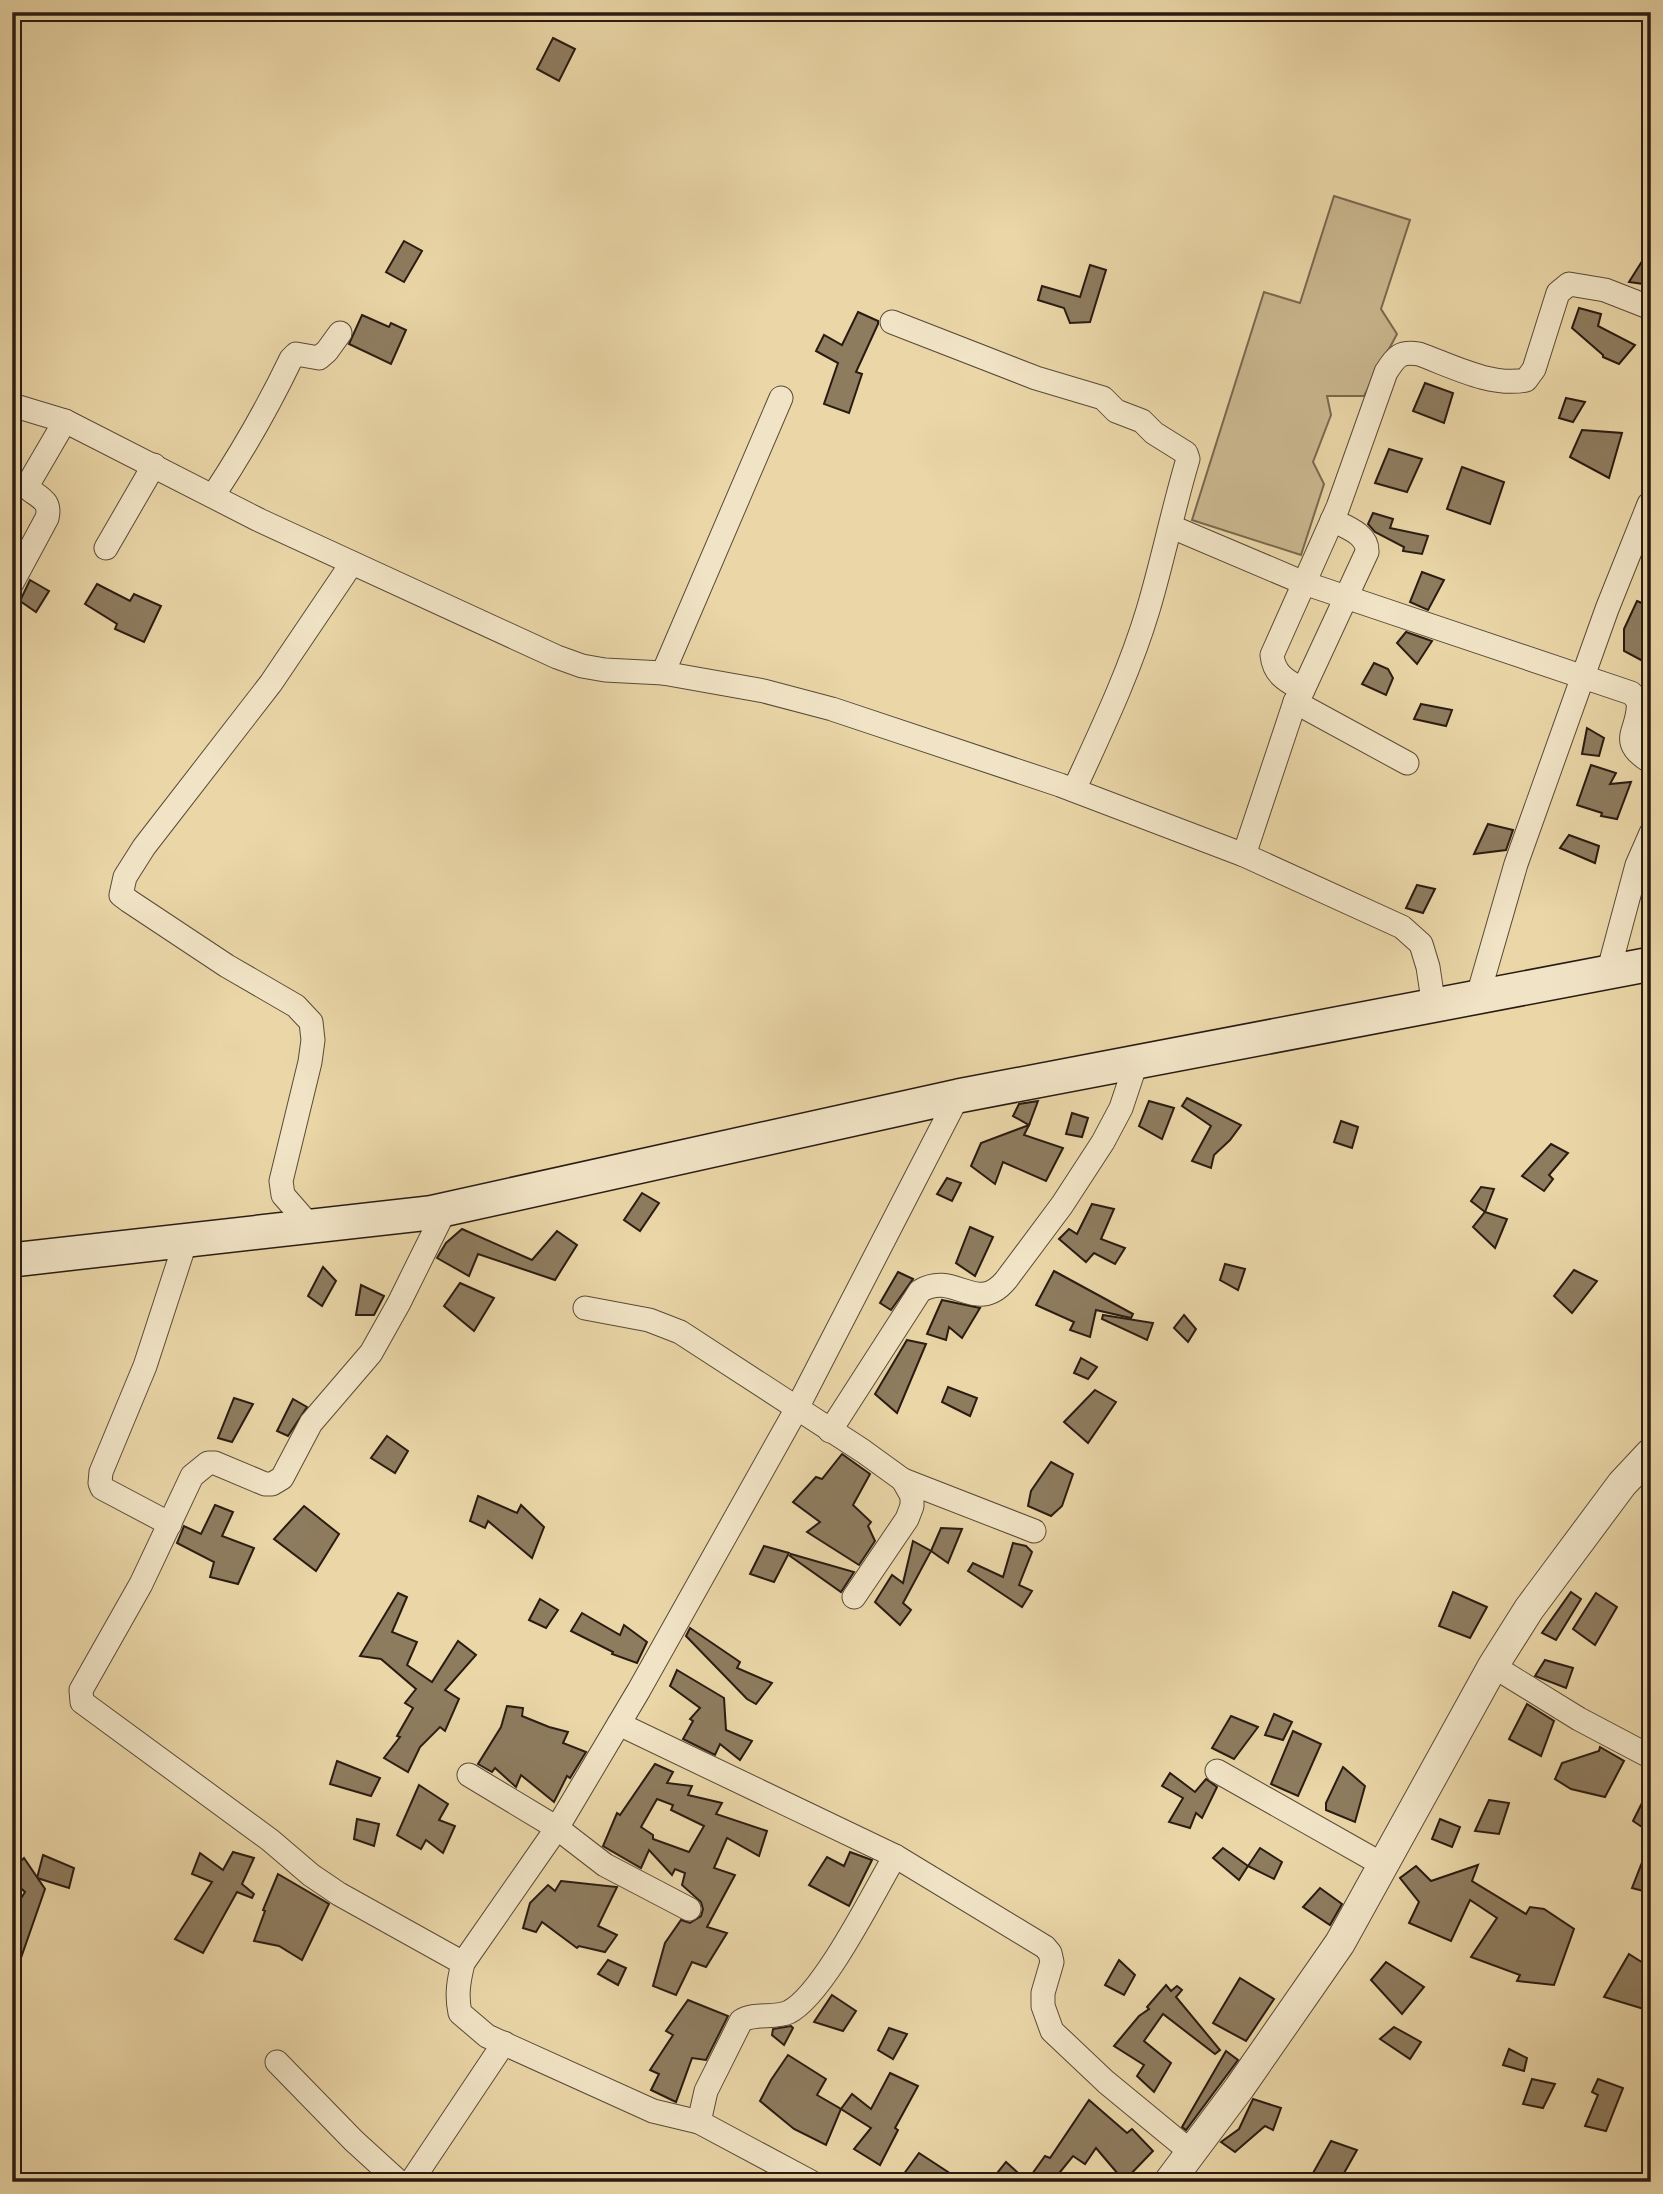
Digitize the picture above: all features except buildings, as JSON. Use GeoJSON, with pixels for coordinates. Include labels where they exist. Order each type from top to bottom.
{"type":"FeatureCollection","features":[{"type":"Feature","properties":{"kind":"main road"},"geometry":{"type":"LineString","coordinates":[[12,1260],[445,1210],[958,1096],[1651,964]]}},
{"type":"Feature","properties":{"kind":"street"},"geometry":{"type":"LineString","coordinates":[[1407,763],[1299,696],[1273,666],[1272,655],[1332,520],[1386,372],[1397,357],[1407,352],[1493,380],[1510,383],[1526,380],[1534,369],[1558,293],[1569,284],[1605,290],[1651,308]]}},
{"type":"Feature","properties":{"kind":"street"},"geometry":{"type":"LineString","coordinates":[[892,322],[1036,378],[1103,398],[1116,411],[1142,421],[1154,433],[1186,453],[1188,459],[1172,527],[1147,612],[1122,684],[1074,790]]}},
{"type":"Feature","properties":{"kind":"street"},"geometry":{"type":"LineString","coordinates":[[213,496],[238,458],[291,359],[296,354],[319,358],[340,333]]}},
{"type":"Feature","properties":{"kind":"street"},"geometry":{"type":"LineString","coordinates":[[663,673],[781,398]]}},
{"type":"Feature","properties":{"kind":"street"},"geometry":{"type":"LineString","coordinates":[[12,405],[65,421],[352,563],[557,657],[582,666],[605,670],[663,673],[764,691],[832,709],[1074,790],[1244,855],[1402,927],[1421,944],[1428,967],[1434,1007]]}},
{"type":"Feature","properties":{"kind":"street"},"geometry":{"type":"LineString","coordinates":[[12,583],[47,518],[49,509],[47,503],[30,490],[30,481],[65,421]]}},
{"type":"Feature","properties":{"kind":"street"},"geometry":{"type":"LineString","coordinates":[[106,548],[154,465]]}},
{"type":"Feature","properties":{"kind":"street"},"geometry":{"type":"LineString","coordinates":[[1477,999],[1516,864],[1583,676],[1649,504]]}},
{"type":"Feature","properties":{"kind":"street"},"geometry":{"type":"LineString","coordinates":[[1244,855],[1299,696],[1368,547],[1359,535],[1332,520]]}},
{"type":"Feature","properties":{"kind":"street"},"geometry":{"type":"LineString","coordinates":[[1172,527],[1304,583],[1631,694],[1638,700],[1639,710],[1631,741],[1637,754],[1651,762]]}},
{"type":"Feature","properties":{"kind":"street"},"geometry":{"type":"LineString","coordinates":[[311,1227],[283,1195],[281,1181],[310,1062],[313,1040],[311,1022],[296,1006],[227,966],[121,895],[122,886],[144,847],[271,683],[352,563]]}},
{"type":"Feature","properties":{"kind":"street"},"geometry":{"type":"LineString","coordinates":[[1608,973],[1637,865],[1651,833]]}},
{"type":"Feature","properties":{"kind":"street"},"geometry":{"type":"LineString","coordinates":[[830,1431],[920,1291],[937,1284],[981,1296],[997,1291],[1062,1205],[1103,1142],[1121,1108],[1136,1063]]}},
{"type":"Feature","properties":{"kind":"street"},"geometry":{"type":"LineString","coordinates":[[811,2182],[699,2122],[653,2112],[488,2036],[460,2013],[457,1997],[463,1963],[557,1828],[619,1724],[796,1409],[958,1096]]}},
{"type":"Feature","properties":{"kind":"street"},"geometry":{"type":"LineString","coordinates":[[445,1210],[371,1353],[311,1423],[282,1478],[272,1484],[265,1484],[208,1462],[192,1476],[141,1584],[81,1690],[82,1702],[270,1840],[311,1875],[339,1894],[463,1963]]}},
{"type":"Feature","properties":{"kind":"street"},"geometry":{"type":"LineString","coordinates":[[170,1524],[102,1488],[100,1483],[101,1472],[145,1366],[186,1240]]}},
{"type":"Feature","properties":{"kind":"street"},"geometry":{"type":"LineString","coordinates":[[585,1308],[649,1320],[680,1332],[903,1480],[1034,1531]]}},
{"type":"Feature","properties":{"kind":"street"},"geometry":{"type":"LineString","coordinates":[[1169,2182],[1240,2087],[1340,1943],[1385,1866],[1493,1666],[1529,1609],[1622,1484],[1651,1454]]}},
{"type":"Feature","properties":{"kind":"street"},"geometry":{"type":"LineString","coordinates":[[854,1597],[907,1519],[912,1506],[912,1496],[903,1480]]}},
{"type":"Feature","properties":{"kind":"street"},"geometry":{"type":"LineString","coordinates":[[1493,1666],[1579,1719],[1651,1757]]}},
{"type":"Feature","properties":{"kind":"street"},"geometry":{"type":"LineString","coordinates":[[619,1724],[895,1856],[1045,1947],[1052,1962],[1043,1993],[1043,2006],[1052,2031],[1106,2081],[1191,2152]]}},
{"type":"Feature","properties":{"kind":"street"},"geometry":{"type":"LineString","coordinates":[[1217,1771],[1385,1866]]}},
{"type":"Feature","properties":{"kind":"street"},"geometry":{"type":"LineString","coordinates":[[469,1775],[557,1828],[605,1866],[688,1909]]}},
{"type":"Feature","properties":{"kind":"street"},"geometry":{"type":"LineString","coordinates":[[699,2122],[706,2091],[741,2021],[789,2012],[799,2005],[827,1974],[895,1856]]}},
{"type":"Feature","properties":{"kind":"street"},"geometry":{"type":"LineString","coordinates":[[411,2182],[504,2043]]}},
{"type":"Feature","properties":{"kind":"street"},"geometry":{"type":"LineString","coordinates":[[277,2062],[354,2141],[399,2182]]}},
{"type":"Feature","properties":{"kind":"shaded area"},"geometry":{"type":"Polygon","coordinates":[[[1334,196],[1410,220],[1381,309],[1397,334],[1364,396],[1327,396],[1331,415],[1313,462],[1324,484],[1301,555],[1192,520],[1264,292],[1300,303],[1334,196]]]}}]}
